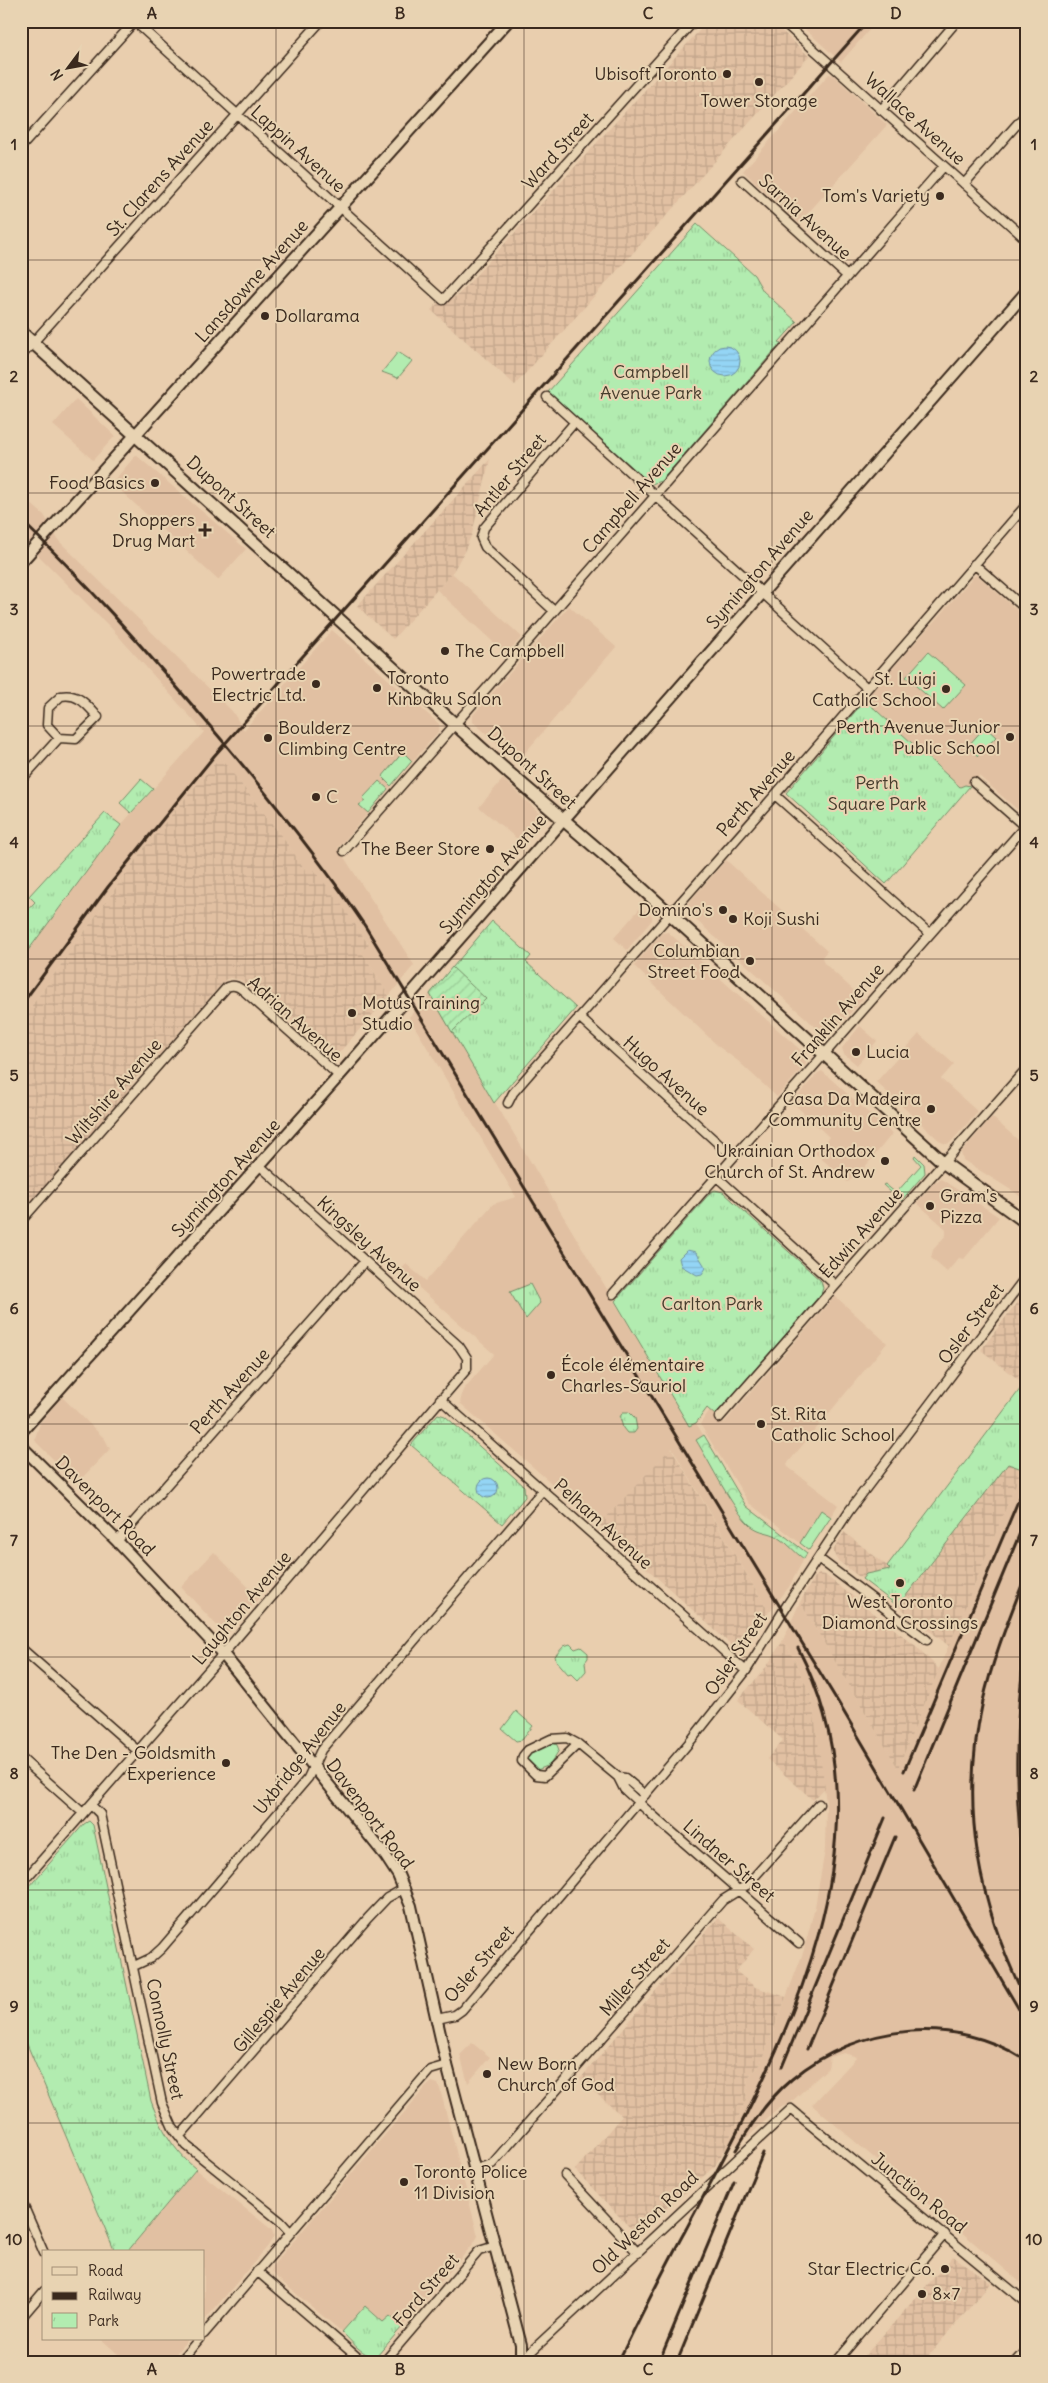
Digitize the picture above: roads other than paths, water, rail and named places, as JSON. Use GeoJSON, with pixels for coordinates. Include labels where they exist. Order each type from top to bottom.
{"type":"FeatureCollection","features":[{"type":"Feature","properties":{"kind":"main road","name":"Dupont Street"},"geometry":{"type":"LineString","coordinates":[[21,332],[669,913],[944,1163],[1027,1223]]}},
{"type":"Feature","properties":{"kind":"street","name":"Lappin Avenue"},"geometry":{"type":"LineString","coordinates":[[134,21],[443,300]]}},
{"type":"Feature","properties":{"kind":"street"},"geometry":{"type":"LineString","coordinates":[[21,147],[134,21]]}},
{"type":"Feature","properties":{"kind":"street","name":"St. Clarens Avenue"},"geometry":{"type":"LineString","coordinates":[[21,356],[321,21]]}},
{"type":"Feature","properties":{"kind":"street","name":"Lansdowne Avenue"},"geometry":{"type":"LineString","coordinates":[[21,562],[508,21]]}},
{"type":"Feature","properties":{"kind":"street","name":"Ward Street"},"geometry":{"type":"LineString","coordinates":[[443,300],[694,21]]}},
{"type":"Feature","properties":{"kind":"street","name":"Wallace Avenue"},"geometry":{"type":"LineString","coordinates":[[782,21],[1027,240]]}},
{"type":"Feature","properties":{"kind":"street"},"geometry":{"type":"LineString","coordinates":[[881,110],[957,21]]}},
{"type":"Feature","properties":{"kind":"street"},"geometry":{"type":"LineString","coordinates":[[964,184],[1027,113]]}},
{"type":"Feature","properties":{"kind":"street","name":"Campbell Avenue"},"geometry":{"type":"LineString","coordinates":[[344,852],[654,495],[944,166]]}},
{"type":"Feature","properties":{"kind":"street","name":"Sarnia Avenue"},"geometry":{"type":"LineString","coordinates":[[742,180],[847,276]]}},
{"type":"Feature","properties":{"kind":"street","name":"Symington Avenue"},"geometry":{"type":"LineString","coordinates":[[21,1432],[339,1076],[1027,291]]}},
{"type":"Feature","properties":{"kind":"street"},"geometry":{"type":"LineString","coordinates":[[547,397],[866,688]]}},
{"type":"Feature","properties":{"kind":"street","name":"Antler Street"},"geometry":{"type":"LineString","coordinates":[[554,611],[485,547],[481,535],[484,528],[574,423]]}},
{"type":"Feature","properties":{"kind":"street","name":"Perth Avenue"},"geometry":{"type":"LineString","coordinates":[[508,1103],[513,1093],[669,913],[776,795],[866,688],[1027,504]]}},
{"type":"Feature","properties":{"kind":"street"},"geometry":{"type":"LineString","coordinates":[[974,564],[1027,610]]}},
{"type":"Feature","properties":{"kind":"street"},"geometry":{"type":"LineString","coordinates":[[68,695],[78,698],[98,717],[76,739],[59,738],[50,730],[46,720],[48,708],[56,699],[68,695]]}},
{"type":"Feature","properties":{"kind":"street"},"geometry":{"type":"LineString","coordinates":[[21,780],[59,738]]}},
{"type":"Feature","properties":{"kind":"street"},"geometry":{"type":"LineString","coordinates":[[974,782],[1026,825]]}},
{"type":"Feature","properties":{"kind":"street"},"geometry":{"type":"LineString","coordinates":[[776,795],[930,934]]}},
{"type":"Feature","properties":{"kind":"street","name":"Franklin Avenue"},"geometry":{"type":"LineString","coordinates":[[613,1294],[1026,825]]}},
{"type":"Feature","properties":{"kind":"street","name":"Adrian Avenue"},"geometry":{"type":"LineString","coordinates":[[232,985],[245,992],[339,1076]]}},
{"type":"Feature","properties":{"kind":"street","name":"Wiltshire Avenue"},"geometry":{"type":"LineString","coordinates":[[21,1221],[222,991],[232,985]]}},
{"type":"Feature","properties":{"kind":"street","name":"Hugo Avenue"},"geometry":{"type":"LineString","coordinates":[[579,1017],[733,1157]]}},
{"type":"Feature","properties":{"kind":"street","name":"Edwin Avenue"},"geometry":{"type":"LineString","coordinates":[[719,1418],[1027,1068]]}},
{"type":"Feature","properties":{"kind":"street","name":"Kingsley Avenue"},"geometry":{"type":"LineString","coordinates":[[260,1165],[459,1346]]}},
{"type":"Feature","properties":{"kind":"street"},"geometry":{"type":"LineString","coordinates":[[716,1176],[835,1285]]}},
{"type":"Feature","properties":{"kind":"street","name":"Perth Avenue"},"geometry":{"type":"LineString","coordinates":[[117,1541],[365,1261]]}},
{"type":"Feature","properties":{"kind":"street","name":"Osler Street"},"geometry":{"type":"LineString","coordinates":[[437,2020],[455,2015],[462,2010],[645,1795],[746,1671],[849,1511],[1027,1276]]}},
{"type":"Feature","properties":{"kind":"street","name":"Laughton Avenue"},"geometry":{"type":"LineString","coordinates":[[21,1884],[223,1654],[467,1369],[467,1358],[459,1346]]}},
{"type":"Feature","properties":{"kind":"street","name":"Pelham Avenue"},"geometry":{"type":"LineString","coordinates":[[440,1399],[746,1671]]}},
{"type":"Feature","properties":{"kind":"street","name":"Davenport Road"},"geometry":{"type":"LineString","coordinates":[[21,1446],[117,1541],[223,1654],[385,1855],[405,1888],[411,1906],[448,2065],[521,2345],[521,2361]]}},
{"type":"Feature","properties":{"kind":"street","name":"Uxbridge Avenue"},"geometry":{"type":"LineString","coordinates":[[134,1966],[151,1958],[162,1948],[308,1778],[320,1750],[542,1491]]}},
{"type":"Feature","properties":{"kind":"street"},"geometry":{"type":"LineString","coordinates":[[818,1558],[927,1640]]}},
{"type":"Feature","properties":{"kind":"street"},"geometry":{"type":"LineString","coordinates":[[21,1648],[138,1750]]}},
{"type":"Feature","properties":{"kind":"street"},"geometry":{"type":"LineString","coordinates":[[578,1744],[545,1776],[536,1775],[522,1761],[523,1756],[528,1750],[551,1739],[562,1738],[578,1744],[618,1777],[625,1778],[645,1795]]}},
{"type":"Feature","properties":{"kind":"street"},"geometry":{"type":"LineString","coordinates":[[21,1758],[83,1813]]}},
{"type":"Feature","properties":{"kind":"street","name":"Lindner Street"},"geometry":{"type":"LineString","coordinates":[[618,1777],[622,1786],[639,1802],[799,1943]]}},
{"type":"Feature","properties":{"kind":"street","name":"Miller Street"},"geometry":{"type":"LineString","coordinates":[[475,2169],[492,2164],[723,1900],[747,1885],[819,1804]]}},
{"type":"Feature","properties":{"kind":"street","name":"Connolly Street"},"geometry":{"type":"LineString","coordinates":[[90,1805],[100,1814],[162,2103],[173,2128],[187,2146],[280,2221],[290,2232]]}},
{"type":"Feature","properties":{"kind":"street","name":"Gillespie Avenue"},"geometry":{"type":"LineString","coordinates":[[180,2136],[368,1918],[387,1898],[405,1888]]}},
{"type":"Feature","properties":{"kind":"street"},"geometry":{"type":"LineString","coordinates":[[205,2333],[430,2070],[448,2065]]}},
{"type":"Feature","properties":{"kind":"street","name":"Junction Road"},"geometry":{"type":"LineString","coordinates":[[791,2109],[1027,2303]]}},
{"type":"Feature","properties":{"kind":"street","name":"Old Weston Road"},"geometry":{"type":"LineString","coordinates":[[521,2361],[791,2109]]}},
{"type":"Feature","properties":{"kind":"street"},"geometry":{"type":"LineString","coordinates":[[565,2175],[638,2252]]}},
{"type":"Feature","properties":{"kind":"street"},"geometry":{"type":"LineString","coordinates":[[21,2200],[43,2250]]}},
{"type":"Feature","properties":{"kind":"street"},"geometry":{"type":"LineString","coordinates":[[836,2362],[945,2234]]}},
{"type":"Feature","properties":{"kind":"street","name":"Ford Street"},"geometry":{"type":"LineString","coordinates":[[384,2362],[479,2251],[495,2246]]}},
{"type":"Feature","properties":{"kind":"street"},"geometry":{"type":"LineString","coordinates":[[257,2271],[362,2362]]}},
{"type":"Feature","properties":{"kind":"street"},"geometry":{"type":"LineString","coordinates":[[21,2318],[42,2293]]}},
{"type":"Feature","properties":{"kind":"street"},"geometry":{"type":"LineString","coordinates":[[180,2362],[198,2340]]}},
{"type":"Feature","properties":{"kind":"street"},"geometry":{"type":"LineString","coordinates":[[1016,2362],[1027,2350]]}},
{"type":"Feature","properties":{"kind":"water"},"geometry":{"type":"Polygon","coordinates":[[[725,346],[731,347],[739,355],[739,367],[731,375],[725,376],[719,375],[711,367],[710,361],[711,355],[719,347],[725,346]]]}},
{"type":"Feature","properties":{"kind":"water"},"geometry":{"type":"Polygon","coordinates":[[[687,1250],[696,1252],[706,1268],[702,1274],[697,1275],[681,1266],[679,1258],[687,1250]]]}},
{"type":"Feature","properties":{"kind":"water"},"geometry":{"type":"Polygon","coordinates":[[[488,1478],[495,1481],[498,1488],[495,1495],[488,1498],[481,1495],[478,1488],[481,1481],[488,1478]]]}},
{"type":"Feature","properties":{"kind":"railway"},"geometry":{"type":"LineString","coordinates":[[21,1005],[108,887],[214,756],[868,21]]}},
{"type":"Feature","properties":{"kind":"railway"},"geometry":{"type":"LineString","coordinates":[[21,520],[112,613],[220,738],[305,844],[365,926],[838,1702],[1027,2023]]}},
{"type":"Feature","properties":{"kind":"railway"},"geometry":{"type":"LineString","coordinates":[[904,1771],[1027,1480]]}},
{"type":"Feature","properties":{"kind":"railway"},"geometry":{"type":"LineString","coordinates":[[914,1790],[1027,1516]]}},
{"type":"Feature","properties":{"kind":"railway"},"geometry":{"type":"LineString","coordinates":[[1027,1572],[987,1685],[976,1741],[973,1779],[973,1817],[985,1892],[996,1929],[1027,2002]]}},
{"type":"Feature","properties":{"kind":"railway"},"geometry":{"type":"LineString","coordinates":[[1027,1639],[1022,1670],[1017,1733],[1018,1797],[1027,1891]]}},
{"type":"Feature","properties":{"kind":"railway"},"geometry":{"type":"LineString","coordinates":[[618,2362],[756,2094],[789,2022],[815,1948],[832,1873],[836,1798],[826,1722],[798,1648]]}},
{"type":"Feature","properties":{"kind":"railway"},"geometry":{"type":"LineString","coordinates":[[782,2067],[885,1818]]}},
{"type":"Feature","properties":{"kind":"railway"},"geometry":{"type":"LineString","coordinates":[[807,2049],[895,1837]]}},
{"type":"Feature","properties":{"kind":"railway"},"geometry":{"type":"LineString","coordinates":[[736,2150],[761,2112],[792,2079],[818,2060],[846,2046],[876,2036],[907,2031],[938,2031],[969,2036],[999,2046],[1027,2061]]}},
{"type":"Feature","properties":{"kind":"railway"},"geometry":{"type":"LineString","coordinates":[[677,2362],[763,2153]]}},
{"type":"Feature","properties":{"kind":"railway"},"geometry":{"type":"LineString","coordinates":[[659,2362],[734,2182]]}},
{"type":"Feature","properties":{"kind":"place","name":"Ubisoft Toronto"},"geometry":{"type":"Point","coordinates":[727,74]}},
{"type":"Feature","properties":{"kind":"place","name":"Tower Storage"},"geometry":{"type":"Point","coordinates":[759,82]}},
{"type":"Feature","properties":{"kind":"place","name":"Tom's Variety"},"geometry":{"type":"Point","coordinates":[940,196]}},
{"type":"Feature","properties":{"kind":"place","name":"Dollarama"},"geometry":{"type":"Point","coordinates":[265,316]}},
{"type":"Feature","properties":{"kind":"place","name":"Food Basics"},"geometry":{"type":"Point","coordinates":[155,483]}},
{"type":"Feature","properties":{"kind":"place","name":"Shoppers Drug Mart"},"geometry":{"type":"Point","coordinates":[205,530]}},
{"type":"Feature","properties":{"kind":"place","name":"The Campbell"},"geometry":{"type":"Point","coordinates":[445,651]}},
{"type":"Feature","properties":{"kind":"place","name":"Powertrade Electric Ltd."},"geometry":{"type":"Point","coordinates":[316,684]}},
{"type":"Feature","properties":{"kind":"place","name":"Toronto Kinbaku Salon"},"geometry":{"type":"Point","coordinates":[377,688]}},
{"type":"Feature","properties":{"kind":"place","name":"St. Luigi Catholic School"},"geometry":{"type":"Point","coordinates":[946,689]}},
{"type":"Feature","properties":{"kind":"place","name":"Perth Avenue Junior Public School"},"geometry":{"type":"Point","coordinates":[1010,737]}},
{"type":"Feature","properties":{"kind":"place","name":"Boulderz Climbing Centre"},"geometry":{"type":"Point","coordinates":[268,738]}},
{"type":"Feature","properties":{"kind":"place","name":"C"},"geometry":{"type":"Point","coordinates":[316,797]}},
{"type":"Feature","properties":{"kind":"place","name":"The Beer Store"},"geometry":{"type":"Point","coordinates":[490,849]}},
{"type":"Feature","properties":{"kind":"place","name":"Domino's"},"geometry":{"type":"Point","coordinates":[723,910]}},
{"type":"Feature","properties":{"kind":"place","name":"Koji Sushi"},"geometry":{"type":"Point","coordinates":[733,919]}},
{"type":"Feature","properties":{"kind":"place","name":"Columbian Street Food"},"geometry":{"type":"Point","coordinates":[750,961]}},
{"type":"Feature","properties":{"kind":"place","name":"Motus Training Studio"},"geometry":{"type":"Point","coordinates":[352,1013]}},
{"type":"Feature","properties":{"kind":"place","name":"Lucia"},"geometry":{"type":"Point","coordinates":[856,1052]}},
{"type":"Feature","properties":{"kind":"place","name":"Casa Da Madeira Community Centre"},"geometry":{"type":"Point","coordinates":[931,1109]}},
{"type":"Feature","properties":{"kind":"place","name":"Ukrainian Orthodox Church of St. Andrew"},"geometry":{"type":"Point","coordinates":[885,1161]}},
{"type":"Feature","properties":{"kind":"place","name":"Gram's Pizza"},"geometry":{"type":"Point","coordinates":[930,1206]}},
{"type":"Feature","properties":{"kind":"place","name":"École élémentaire Charles-Sauriol"},"geometry":{"type":"Point","coordinates":[551,1375]}},
{"type":"Feature","properties":{"kind":"place","name":"St. Rita Catholic School"},"geometry":{"type":"Point","coordinates":[761,1424]}},
{"type":"Feature","properties":{"kind":"place","name":"West Toronto Diamond Crossings"},"geometry":{"type":"Point","coordinates":[900,1583]}},
{"type":"Feature","properties":{"kind":"place","name":"The Den - Goldsmith Experience"},"geometry":{"type":"Point","coordinates":[226,1763]}},
{"type":"Feature","properties":{"kind":"place","name":"New Born Church of God"},"geometry":{"type":"Point","coordinates":[487,2074]}},
{"type":"Feature","properties":{"kind":"place","name":"Toronto Police 11 Division"},"geometry":{"type":"Point","coordinates":[404,2182]}},
{"type":"Feature","properties":{"kind":"place","name":"Star Electric Co."},"geometry":{"type":"Point","coordinates":[945,2269]}},
{"type":"Feature","properties":{"kind":"place","name":"8×7"},"geometry":{"type":"Point","coordinates":[922,2294]}},
{"type":"Feature","properties":{"kind":"park label","name":"Campbell Avenue Park"},"geometry":{"type":"Point","coordinates":[651,382]}},
{"type":"Feature","properties":{"kind":"park label","name":"Perth Square Park"},"geometry":{"type":"Point","coordinates":[877,793]}},
{"type":"Feature","properties":{"kind":"park label","name":"Carlton Park"},"geometry":{"type":"Point","coordinates":[712,1304]}}]}
